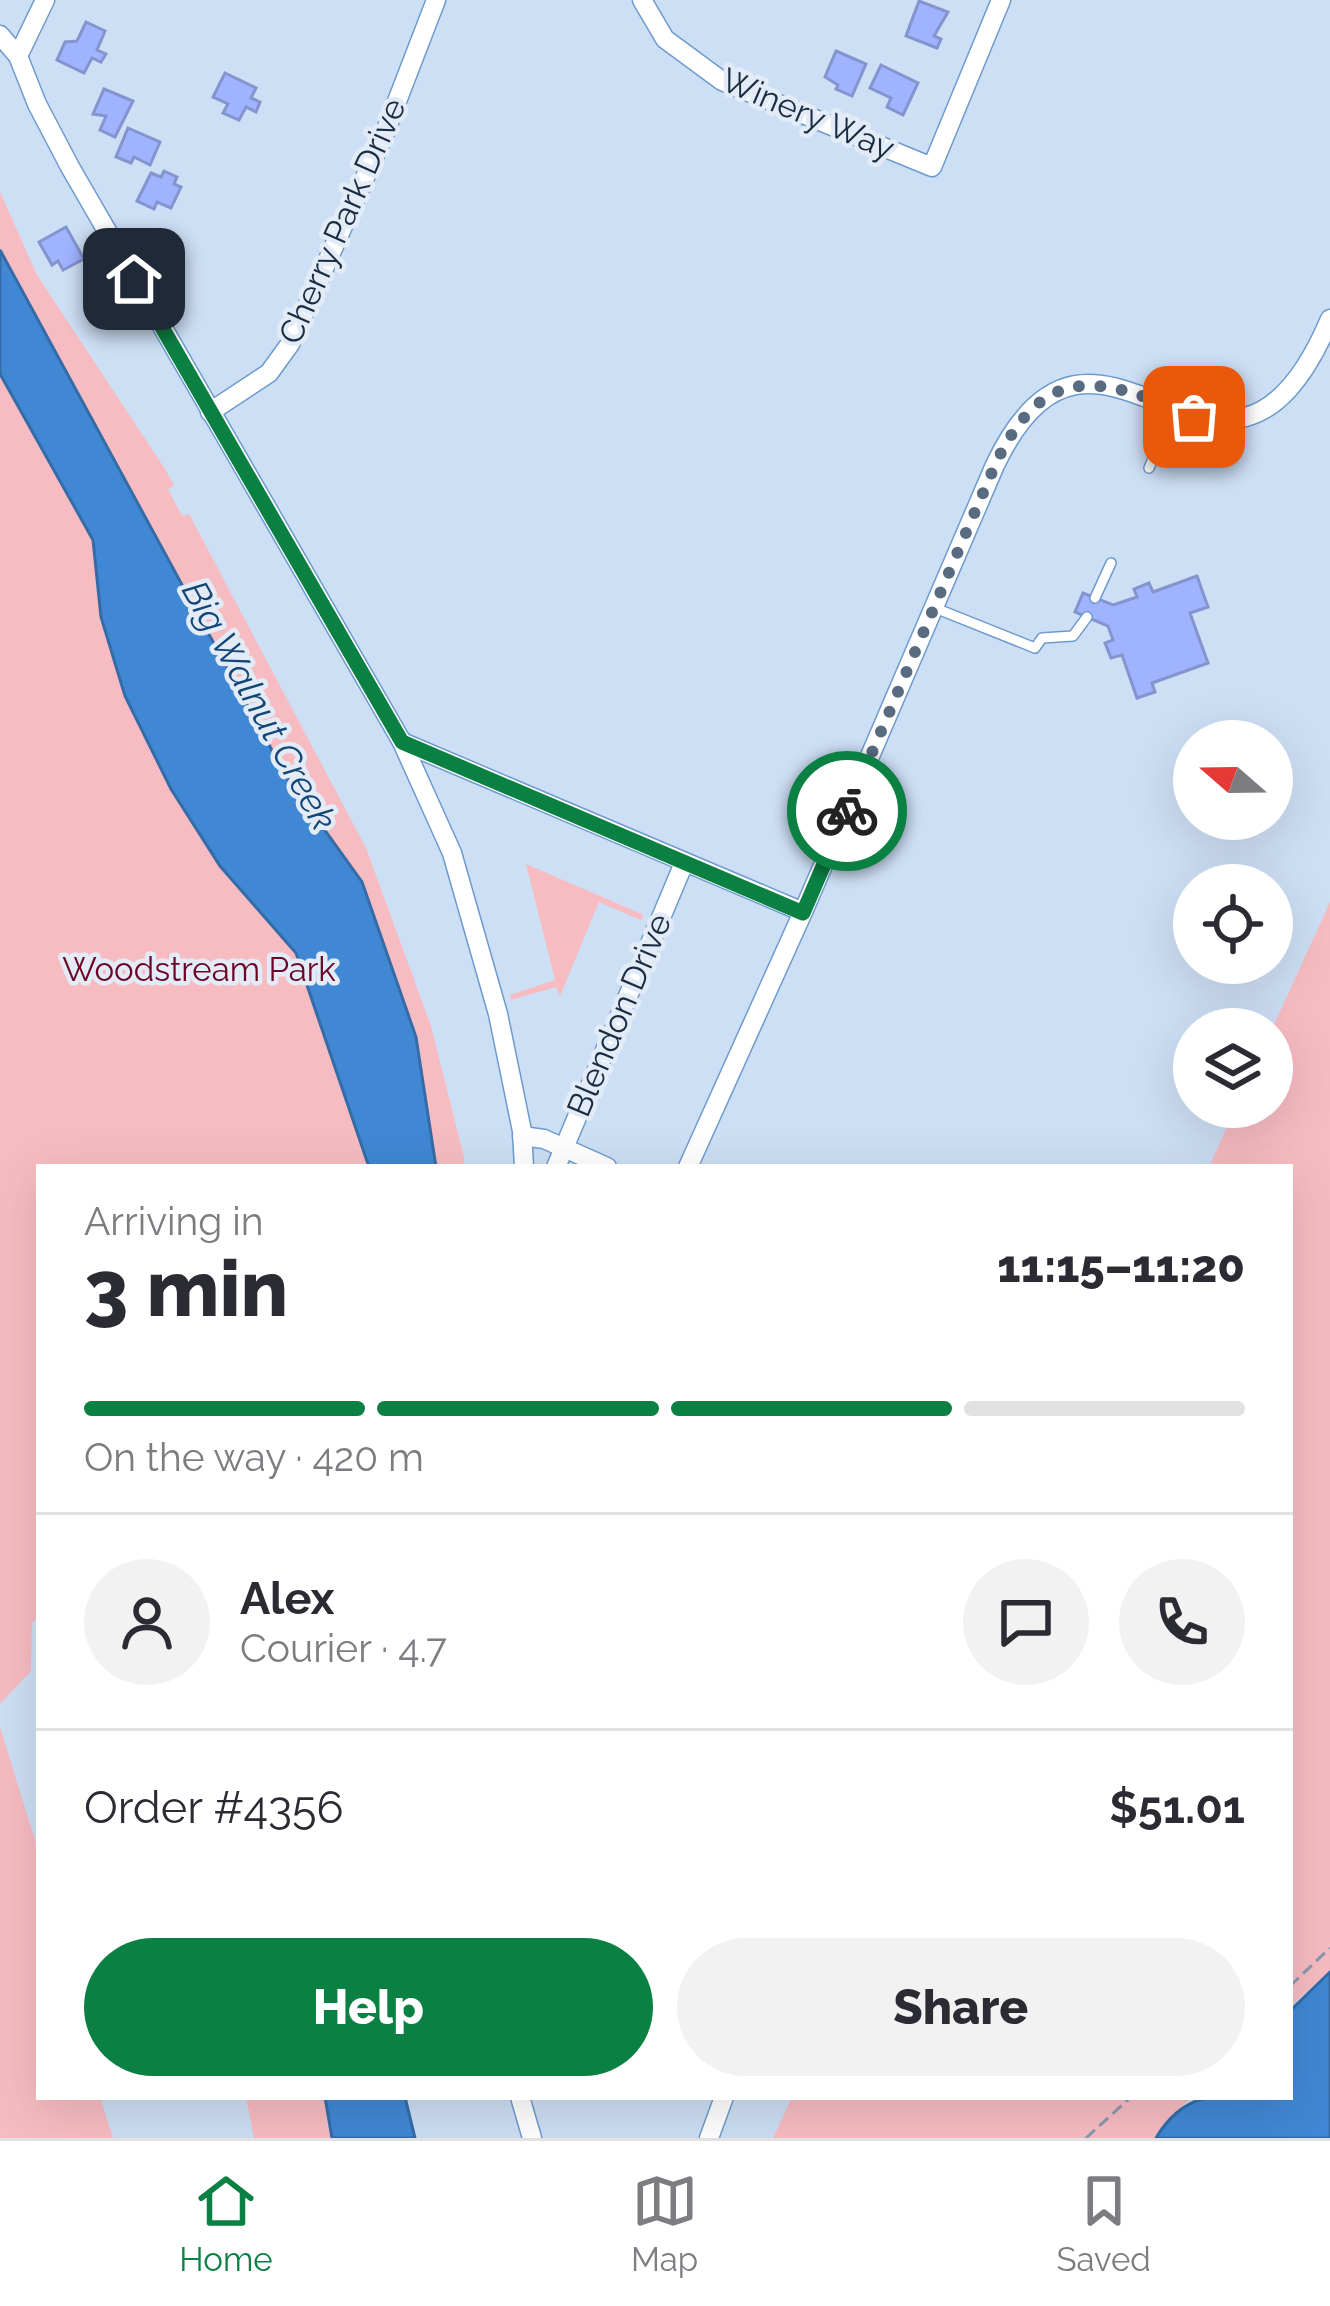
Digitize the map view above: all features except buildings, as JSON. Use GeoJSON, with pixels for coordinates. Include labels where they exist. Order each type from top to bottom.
{"type":"FeatureCollection","features":[{"type":"Feature","properties":{"kind":"street"},"geometry":{"type":"LineString","coordinates":[[18,56],[45,0]]}},
{"type":"Feature","properties":{"kind":"street","name":"Cherry Park Drive"},"geometry":{"type":"LineString","coordinates":[[210,412],[269,373],[290,344],[384,135],[436,0]]}},
{"type":"Feature","properties":{"kind":"street","name":"Winery Way"},"geometry":{"type":"LineString","coordinates":[[642,0],[665,39],[722,81],[932,167],[1000,0]]}},
{"type":"Feature","properties":{"kind":"street"},"geometry":{"type":"LineString","coordinates":[[0,35],[18,56],[70,167],[402,742],[452,853],[497,1014],[524,1164]]}},
{"type":"Feature","properties":{"kind":"street"},"geometry":{"type":"LineString","coordinates":[[689,1164],[1006,441],[1033,406],[1082,383],[1135,392],[1211,422],[1256,416],[1295,384],[1330,319]]}},
{"type":"Feature","properties":{"kind":"street"},"geometry":{"type":"LineString","coordinates":[[402,742],[803,913]]}},
{"type":"Feature","properties":{"kind":"street","name":"Blendon Drive"},"geometry":{"type":"LineString","coordinates":[[557,1164],[684,863]]}},
{"type":"Feature","properties":{"kind":"street"},"geometry":{"type":"LineString","coordinates":[[522,1136],[564,1146],[601,1164]]}},
{"type":"Feature","properties":{"kind":"street"},"geometry":{"type":"LineString","coordinates":[[521,2100],[532,2138]]}},
{"type":"Feature","properties":{"kind":"street"},"geometry":{"type":"LineString","coordinates":[[709,2138],[720,2100]]}},
{"type":"Feature","properties":{"kind":"lane"},"geometry":{"type":"LineString","coordinates":[[1149,468],[1174,408]]}},
{"type":"Feature","properties":{"kind":"lane"},"geometry":{"type":"LineString","coordinates":[[1095,598],[1111,563]]}},
{"type":"Feature","properties":{"kind":"lane"},"geometry":{"type":"LineString","coordinates":[[934,608],[1035,648],[1042,638],[1073,636],[1087,617]]}},
{"type":"Feature","properties":{"kind":"path"},"geometry":{"type":"LineString","coordinates":[[1293,1983],[1330,1948]]}},
{"type":"Feature","properties":{"kind":"path"},"geometry":{"type":"LineString","coordinates":[[1086,2138],[1128,2100]]}},
{"type":"Feature","properties":{"kind":"green space","name":"Woodstream Park"},"geometry":{"type":"Polygon","coordinates":[[[0,192],[37,275],[174,485],[168,489],[182,516],[189,514],[366,848],[431,1026],[464,1164],[36,1164],[36,1620],[32,1623],[31,1671],[0,1704],[0,192]]]}},
{"type":"Feature","properties":{"kind":"green space"},"geometry":{"type":"Polygon","coordinates":[[[526,864],[644,915],[641,920],[599,902],[560,996],[556,987],[511,1000],[510,995],[555,980],[526,864]]]}},
{"type":"Feature","properties":{"kind":"green space"},"geometry":{"type":"Polygon","coordinates":[[[1330,902],[1330,1970],[1293,2004],[1293,1164],[1210,1164],[1227,1128],[1293,1128],[1293,1008],[1282,1008],[1330,902]]]}},
{"type":"Feature","properties":{"kind":"green space"},"geometry":{"type":"Polygon","coordinates":[[[0,1727],[36,1843],[36,2100],[101,2100],[113,2138],[0,2138],[0,1727]]]}},
{"type":"Feature","properties":{"kind":"green space"},"geometry":{"type":"Polygon","coordinates":[[[247,2100],[325,2100],[331,2138],[254,2138],[247,2100]]]}},
{"type":"Feature","properties":{"kind":"green space"},"geometry":{"type":"Polygon","coordinates":[[[791,2100],[1189,2100],[1165,2122],[1156,2138],[773,2138],[791,2100]]]}},
{"type":"Feature","properties":{"kind":"water"},"geometry":{"type":"Polygon","coordinates":[[[0,250],[286,776],[362,882],[416,1037],[436,1164],[368,1164],[296,953],[220,866],[171,789],[125,696],[101,617],[93,540],[0,374],[0,250]]]}},
{"type":"Feature","properties":{"kind":"water"},"geometry":{"type":"Polygon","coordinates":[[[1330,1972],[1330,2138],[1156,2138],[1169,2120],[1198,2100],[1293,2100],[1293,2008],[1330,1972]]]}},
{"type":"Feature","properties":{"kind":"water"},"geometry":{"type":"Polygon","coordinates":[[[326,2100],[406,2100],[415,2138],[332,2138],[326,2100]]]}},
{"type":"Feature","properties":{"kind":"way so far"},"geometry":{"type":"LineString","coordinates":[[847,811],[995,465],[1020,419],[1048,395],[1082,383],[1135,392],[1194,417]]}},
{"type":"Feature","properties":{"kind":"route"},"geometry":{"type":"LineString","coordinates":[[134,279],[402,742],[803,913],[847,811]]}},
{"type":"Feature","properties":{"kind":"water label","name":"Big Walnut Creek"},"geometry":{"type":"Point","coordinates":[260,705]}}]}
